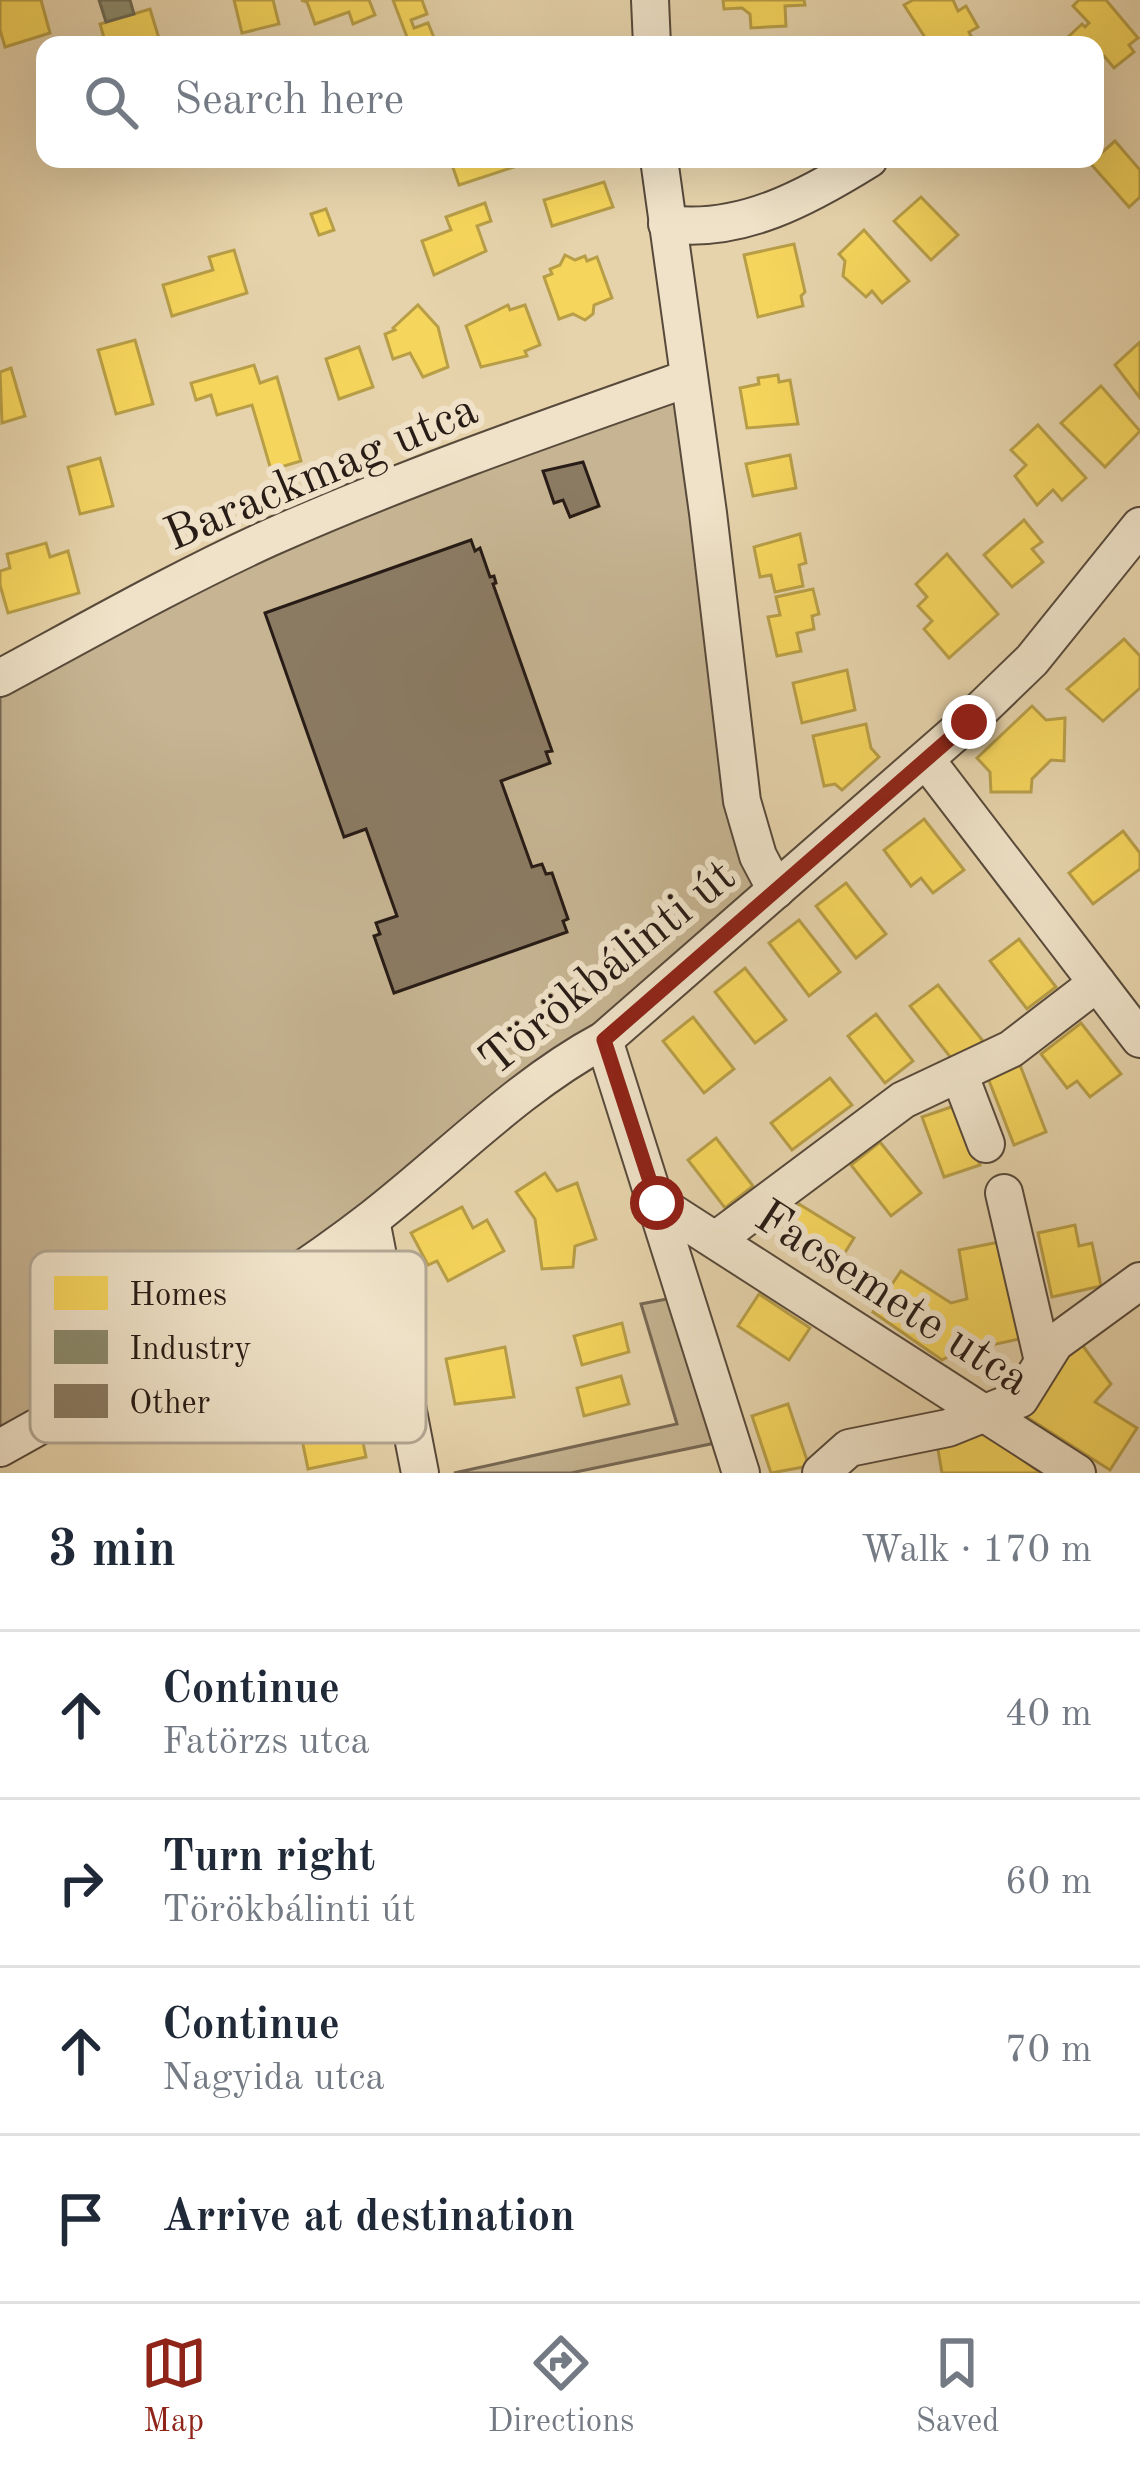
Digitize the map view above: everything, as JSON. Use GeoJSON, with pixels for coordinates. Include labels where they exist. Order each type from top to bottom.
{"type":"FeatureCollection","features":[{"type":"Feature","properties":{"kind":"street"},"geometry":{"type":"LineString","coordinates":[[650,0],[652,36]]}},
{"type":"Feature","properties":{"kind":"street","name":"Törökbálinti út"},"geometry":{"type":"LineString","coordinates":[[324,1251],[370,1220],[563,1062],[604,1040],[776,890],[758,856],[742,801],[709,421],[689,378],[660,168]]}},
{"type":"Feature","properties":{"kind":"street"},"geometry":{"type":"LineString","coordinates":[[667,224],[694,228],[752,217],[791,203],[853,168]]}},
{"type":"Feature","properties":{"kind":"street","name":"Barackmag utca"},"geometry":{"type":"LineString","coordinates":[[0,678],[269,538],[486,449],[689,378]]}},
{"type":"Feature","properties":{"kind":"street"},"geometry":{"type":"LineString","coordinates":[[776,890],[927,761],[1031,660],[1140,526]]}},
{"type":"Feature","properties":{"kind":"street"},"geometry":{"type":"LineString","coordinates":[[927,761],[1140,1040]]}},
{"type":"Feature","properties":{"kind":"street"},"geometry":{"type":"LineString","coordinates":[[718,1239],[902,1100],[1012,1049],[1097,983]]}},
{"type":"Feature","properties":{"kind":"street"},"geometry":{"type":"LineString","coordinates":[[604,1040],[740,1473]]}},
{"type":"Feature","properties":{"kind":"street"},"geometry":{"type":"LineString","coordinates":[[960,1076],[986,1144]]}},
{"type":"Feature","properties":{"kind":"street"},"geometry":{"type":"LineString","coordinates":[[1004,1193],[1043,1361]]}},
{"type":"Feature","properties":{"kind":"street","name":"Facsemete utca"},"geometry":{"type":"LineString","coordinates":[[657,1203],[1077,1473]]}},
{"type":"Feature","properties":{"kind":"street"},"geometry":{"type":"LineString","coordinates":[[370,1220],[376,1251]]}},
{"type":"Feature","properties":{"kind":"street"},"geometry":{"type":"LineString","coordinates":[[821,1473],[849,1448],[948,1429],[1020,1399],[1055,1343],[1140,1281]]}},
{"type":"Feature","properties":{"kind":"street","name":"Törökbálinti út"},"geometry":{"type":"LineString","coordinates":[[0,1448],[30,1431]]}},
{"type":"Feature","properties":{"kind":"street"},"geometry":{"type":"LineString","coordinates":[[414,1443],[420,1473]]}},
{"type":"Feature","properties":{"kind":"shaded area"},"geometry":{"type":"Polygon","coordinates":[[[689,378],[708,513],[776,890],[456,1149],[300,1251],[30,1251],[30,1428],[0,1448],[0,678],[147,598],[689,378]]]}},
{"type":"Feature","properties":{"kind":"shaded area"},"geometry":{"type":"Polygon","coordinates":[[[672,1298],[715,1443],[571,1473],[454,1473],[677,1424],[641,1304],[672,1298]]]}},
{"type":"Feature","properties":{"kind":"building: Homes"},"geometry":{"type":"Polygon","coordinates":[[[0,0],[41,0],[50,33],[5,47],[0,0]]]}},
{"type":"Feature","properties":{"kind":"building: Homes"},"geometry":{"type":"Polygon","coordinates":[[[234,0],[273,0],[279,24],[242,33],[234,0]]]}},
{"type":"Feature","properties":{"kind":"building: Homes"},"geometry":{"type":"Polygon","coordinates":[[[301,0],[369,0],[375,15],[353,24],[349,12],[315,24],[307,2],[301,0]]]}},
{"type":"Feature","properties":{"kind":"building: Homes"},"geometry":{"type":"Polygon","coordinates":[[[393,0],[422,0],[427,14],[411,20],[414,28],[428,23],[433,36],[407,36],[393,0]]]}},
{"type":"Feature","properties":{"kind":"building: Homes"},"geometry":{"type":"Polygon","coordinates":[[[723,0],[804,0],[805,5],[785,6],[786,26],[751,28],[750,14],[742,8],[724,9],[723,0]]]}},
{"type":"Feature","properties":{"kind":"building: Homes"},"geometry":{"type":"Polygon","coordinates":[[[913,0],[953,0],[958,11],[966,6],[978,27],[969,32],[971,36],[924,36],[904,5],[913,0]]]}},
{"type":"Feature","properties":{"kind":"building: Homes"},"geometry":{"type":"Polygon","coordinates":[[[1079,0],[1106,0],[1138,38],[1129,45],[1134,52],[1114,68],[1104,56],[1104,36],[1069,36],[1089,23],[1073,6],[1079,0]]]}},
{"type":"Feature","properties":{"kind":"building: Homes"},"geometry":{"type":"Polygon","coordinates":[[[150,9],[158,36],[103,36],[100,24],[150,9]]]}},
{"type":"Feature","properties":{"kind":"building: Homes"},"geometry":{"type":"Polygon","coordinates":[[[1115,141],[1140,170],[1140,197],[1129,207],[1094,168],[1104,168],[1104,151],[1115,141]]]}},
{"type":"Feature","properties":{"kind":"building: Homes"},"geometry":{"type":"Polygon","coordinates":[[[453,168],[511,168],[459,185],[453,168]]]}},
{"type":"Feature","properties":{"kind":"building: Homes"},"geometry":{"type":"Polygon","coordinates":[[[604,182],[613,207],[552,226],[544,200],[604,182]]]}},
{"type":"Feature","properties":{"kind":"building: Homes"},"geometry":{"type":"Polygon","coordinates":[[[921,197],[958,235],[931,260],[894,221],[921,197]]]}},
{"type":"Feature","properties":{"kind":"building: Homes"},"geometry":{"type":"Polygon","coordinates":[[[485,203],[491,221],[477,226],[486,251],[434,275],[422,241],[451,230],[446,217],[485,203]]]}},
{"type":"Feature","properties":{"kind":"building: Homes"},"geometry":{"type":"Polygon","coordinates":[[[326,209],[334,230],[319,235],[311,214],[326,209]]]}},
{"type":"Feature","properties":{"kind":"building: Homes"},"geometry":{"type":"Polygon","coordinates":[[[864,230],[909,281],[882,303],[872,291],[866,297],[843,276],[845,261],[839,254],[864,230]]]}},
{"type":"Feature","properties":{"kind":"building: Homes"},"geometry":{"type":"Polygon","coordinates":[[[794,244],[805,292],[803,306],[758,317],[744,255],[794,244]]]}},
{"type":"Feature","properties":{"kind":"building: Homes"},"geometry":{"type":"Polygon","coordinates":[[[234,250],[247,293],[172,316],[163,285],[213,270],[209,257],[234,250]]]}},
{"type":"Feature","properties":{"kind":"building: Homes"},"geometry":{"type":"Polygon","coordinates":[[[565,255],[575,260],[585,256],[587,261],[597,257],[612,298],[594,305],[593,314],[585,320],[573,314],[559,319],[544,277],[552,274],[550,269],[560,265],[565,255]]]}},
{"type":"Feature","properties":{"kind":"building: Homes"},"geometry":{"type":"Polygon","coordinates":[[[418,305],[438,327],[448,367],[423,377],[410,353],[393,359],[385,334],[418,305]]]}},
{"type":"Feature","properties":{"kind":"building: Homes"},"geometry":{"type":"Polygon","coordinates":[[[508,305],[510,310],[525,305],[540,345],[525,351],[527,356],[481,367],[466,326],[508,305]]]}},
{"type":"Feature","properties":{"kind":"building: Homes"},"geometry":{"type":"Polygon","coordinates":[[[135,340],[153,404],[116,414],[98,350],[135,340]]]}},
{"type":"Feature","properties":{"kind":"building: Homes"},"geometry":{"type":"Polygon","coordinates":[[[1140,342],[1140,398],[1115,365],[1140,342]]]}},
{"type":"Feature","properties":{"kind":"building: Homes"},"geometry":{"type":"Polygon","coordinates":[[[359,347],[373,387],[339,399],[326,359],[359,347]]]}},
{"type":"Feature","properties":{"kind":"building: Homes"},"geometry":{"type":"Polygon","coordinates":[[[254,365],[260,383],[277,377],[301,461],[271,470],[252,405],[217,415],[211,395],[196,400],[191,383],[254,365]]]}},
{"type":"Feature","properties":{"kind":"building: Homes"},"geometry":{"type":"Polygon","coordinates":[[[11,368],[25,416],[2,423],[0,372],[11,368]]]}},
{"type":"Feature","properties":{"kind":"building: Homes"},"geometry":{"type":"Polygon","coordinates":[[[778,375],[779,382],[790,380],[798,424],[747,428],[740,388],[759,384],[758,378],[778,375]]]}},
{"type":"Feature","properties":{"kind":"building: Homes"},"geometry":{"type":"Polygon","coordinates":[[[1101,386],[1140,431],[1105,467],[1061,423],[1101,386]]]}},
{"type":"Feature","properties":{"kind":"building: Homes"},"geometry":{"type":"Polygon","coordinates":[[[1038,425],[1086,478],[1062,500],[1053,490],[1037,505],[1015,476],[1026,465],[1011,450],[1038,425]]]}},
{"type":"Feature","properties":{"kind":"building: Homes"},"geometry":{"type":"Polygon","coordinates":[[[790,455],[796,488],[753,496],[746,464],[790,455]]]}},
{"type":"Feature","properties":{"kind":"building: Homes"},"geometry":{"type":"Polygon","coordinates":[[[100,458],[113,506],[80,514],[68,467],[100,458]]]}},
{"type":"Feature","properties":{"kind":"building: Homes"},"geometry":{"type":"Polygon","coordinates":[[[1024,520],[1042,542],[1032,549],[1043,562],[1012,587],[984,555],[1024,520]]]}},
{"type":"Feature","properties":{"kind":"building: Homes"},"geometry":{"type":"Polygon","coordinates":[[[800,534],[806,563],[799,565],[803,586],[775,592],[771,575],[760,577],[754,547],[800,534]]]}},
{"type":"Feature","properties":{"kind":"building: Homes"},"geometry":{"type":"Polygon","coordinates":[[[46,543],[50,557],[68,551],[79,593],[8,613],[0,585],[0,571],[10,568],[7,554],[46,543]]]}},
{"type":"Feature","properties":{"kind":"building: Homes"},"geometry":{"type":"Polygon","coordinates":[[[947,554],[998,614],[949,658],[924,629],[932,621],[918,606],[927,597],[916,584],[947,554]]]}},
{"type":"Feature","properties":{"kind":"building: Homes"},"geometry":{"type":"Polygon","coordinates":[[[813,589],[819,614],[812,616],[814,629],[797,633],[801,651],[777,656],[768,617],[780,615],[776,597],[813,589]]]}},
{"type":"Feature","properties":{"kind":"building: Homes"},"geometry":{"type":"Polygon","coordinates":[[[1124,639],[1140,656],[1140,688],[1103,721],[1067,689],[1124,639]]]}},
{"type":"Feature","properties":{"kind":"building: Homes"},"geometry":{"type":"Polygon","coordinates":[[[847,670],[855,710],[802,723],[793,683],[847,670]]]}},
{"type":"Feature","properties":{"kind":"building: Homes"},"geometry":{"type":"Polygon","coordinates":[[[1032,706],[1046,720],[1065,718],[1064,761],[1051,760],[1032,779],[1031,792],[991,792],[990,772],[977,758],[1032,706]]]}},
{"type":"Feature","properties":{"kind":"building: Homes"},"geometry":{"type":"Polygon","coordinates":[[[866,724],[871,748],[879,757],[842,790],[835,784],[824,786],[813,736],[866,724]]]}},
{"type":"Feature","properties":{"kind":"building: Homes"},"geometry":{"type":"Polygon","coordinates":[[[924,819],[964,870],[933,893],[921,878],[911,886],[884,850],[924,819]]]}},
{"type":"Feature","properties":{"kind":"building: Homes"},"geometry":{"type":"Polygon","coordinates":[[[1123,831],[1140,853],[1140,869],[1093,904],[1069,873],[1123,831]]]}},
{"type":"Feature","properties":{"kind":"building: Homes"},"geometry":{"type":"Polygon","coordinates":[[[846,883],[886,934],[856,958],[816,906],[846,883]]]}},
{"type":"Feature","properties":{"kind":"building: Homes"},"geometry":{"type":"Polygon","coordinates":[[[799,920],[840,972],[809,996],[769,943],[799,920]]]}},
{"type":"Feature","properties":{"kind":"building: Homes"},"geometry":{"type":"Polygon","coordinates":[[[1019,939],[1056,987],[1027,1009],[990,961],[1019,939]]]}},
{"type":"Feature","properties":{"kind":"building: Homes"},"geometry":{"type":"Polygon","coordinates":[[[745,968],[786,1020],[755,1043],[715,992],[745,968]]]}},
{"type":"Feature","properties":{"kind":"building: Homes"},"geometry":{"type":"Polygon","coordinates":[[[938,985],[983,1041],[955,1063],[910,1006],[938,985]]]}},
{"type":"Feature","properties":{"kind":"building: Homes"},"geometry":{"type":"Polygon","coordinates":[[[876,1014],[913,1061],[885,1083],[848,1036],[876,1014]]]}},
{"type":"Feature","properties":{"kind":"building: Homes"},"geometry":{"type":"Polygon","coordinates":[[[693,1017],[734,1069],[704,1093],[663,1041],[693,1017]]]}},
{"type":"Feature","properties":{"kind":"building: Homes"},"geometry":{"type":"Polygon","coordinates":[[[1081,1023],[1121,1074],[1090,1097],[1077,1081],[1067,1088],[1041,1054],[1081,1023]]]}},
{"type":"Feature","properties":{"kind":"building: Homes"},"geometry":{"type":"Polygon","coordinates":[[[1020,1065],[1046,1132],[1014,1145],[988,1078],[1020,1065]]]}},
{"type":"Feature","properties":{"kind":"building: Homes"},"geometry":{"type":"Polygon","coordinates":[[[830,1078],[852,1105],[792,1150],[771,1123],[830,1078]]]}},
{"type":"Feature","properties":{"kind":"building: Homes"},"geometry":{"type":"Polygon","coordinates":[[[957,1105],[980,1165],[944,1177],[922,1117],[957,1105]]]}},
{"type":"Feature","properties":{"kind":"building: Homes"},"geometry":{"type":"Polygon","coordinates":[[[716,1138],[753,1186],[725,1208],[688,1160],[716,1138]]]}},
{"type":"Feature","properties":{"kind":"building: Homes"},"geometry":{"type":"Polygon","coordinates":[[[880,1142],[921,1193],[891,1216],[851,1165],[880,1142]]]}},
{"type":"Feature","properties":{"kind":"building: Homes"},"geometry":{"type":"Polygon","coordinates":[[[545,1173],[557,1191],[577,1183],[596,1239],[575,1246],[573,1267],[542,1269],[535,1219],[516,1192],[545,1173]]]}},
{"type":"Feature","properties":{"kind":"building: Homes"},"geometry":{"type":"Polygon","coordinates":[[[799,1204],[854,1238],[834,1270],[779,1235],[799,1204]]]}},
{"type":"Feature","properties":{"kind":"building: Homes"},"geometry":{"type":"Polygon","coordinates":[[[462,1207],[473,1228],[487,1220],[504,1251],[448,1281],[437,1261],[428,1265],[426,1251],[421,1251],[411,1233],[462,1207]]]}},
{"type":"Feature","properties":{"kind":"building: Homes"},"geometry":{"type":"Polygon","coordinates":[[[1075,1225],[1079,1246],[1092,1243],[1101,1286],[1052,1297],[1038,1233],[1075,1225]]]}},
{"type":"Feature","properties":{"kind":"building: Homes"},"geometry":{"type":"Polygon","coordinates":[[[1009,1240],[1028,1337],[942,1360],[873,1312],[901,1271],[951,1303],[967,1299],[959,1250],[1009,1240]]]}},
{"type":"Feature","properties":{"kind":"building: Homes"},"geometry":{"type":"Polygon","coordinates":[[[759,1294],[810,1328],[789,1360],[738,1326],[759,1294]]]}},
{"type":"Feature","properties":{"kind":"building: Homes"},"geometry":{"type":"Polygon","coordinates":[[[622,1323],[629,1352],[582,1365],[574,1336],[622,1323]]]}},
{"type":"Feature","properties":{"kind":"building: Homes"},"geometry":{"type":"Polygon","coordinates":[[[1080,1342],[1111,1384],[1095,1402],[1137,1428],[1110,1470],[1025,1416],[1063,1356],[1080,1342]]]}},
{"type":"Feature","properties":{"kind":"building: Homes"},"geometry":{"type":"Polygon","coordinates":[[[505,1347],[514,1397],[455,1404],[446,1359],[505,1347]]]}},
{"type":"Feature","properties":{"kind":"building: Homes"},"geometry":{"type":"Polygon","coordinates":[[[621,1376],[629,1404],[584,1416],[577,1388],[621,1376]]]}},
{"type":"Feature","properties":{"kind":"building: Homes"},"geometry":{"type":"Polygon","coordinates":[[[788,1404],[809,1466],[771,1473],[752,1416],[788,1404]]]}},
{"type":"Feature","properties":{"kind":"building: Homes"},"geometry":{"type":"Polygon","coordinates":[[[982,1431],[1041,1473],[942,1473],[937,1444],[982,1431]]]}},
{"type":"Feature","properties":{"kind":"building: Homes"},"geometry":{"type":"Polygon","coordinates":[[[303,1443],[363,1443],[366,1457],[308,1469],[303,1443]]]}},
{"type":"Feature","properties":{"kind":"building: Industry"},"geometry":{"type":"Polygon","coordinates":[[[99,0],[130,0],[134,14],[106,22],[99,0]]]}},
{"type":"Feature","properties":{"kind":"building: Other"},"geometry":{"type":"Polygon","coordinates":[[[583,462],[599,506],[570,517],[563,500],[554,503],[543,471],[583,462]]]}},
{"type":"Feature","properties":{"kind":"building: Other"},"geometry":{"type":"Polygon","coordinates":[[[471,540],[475,551],[480,548],[490,577],[494,576],[552,751],[546,752],[550,763],[501,781],[532,867],[542,864],[546,874],[552,873],[568,919],[563,921],[567,932],[394,993],[374,936],[380,934],[376,923],[397,916],[366,829],[344,837],[265,613],[471,540]]]}},
{"type":"Feature","properties":{"kind":"route"},"geometry":{"type":"LineString","coordinates":[[657,1203],[604,1040],[969,722]]}}]}
